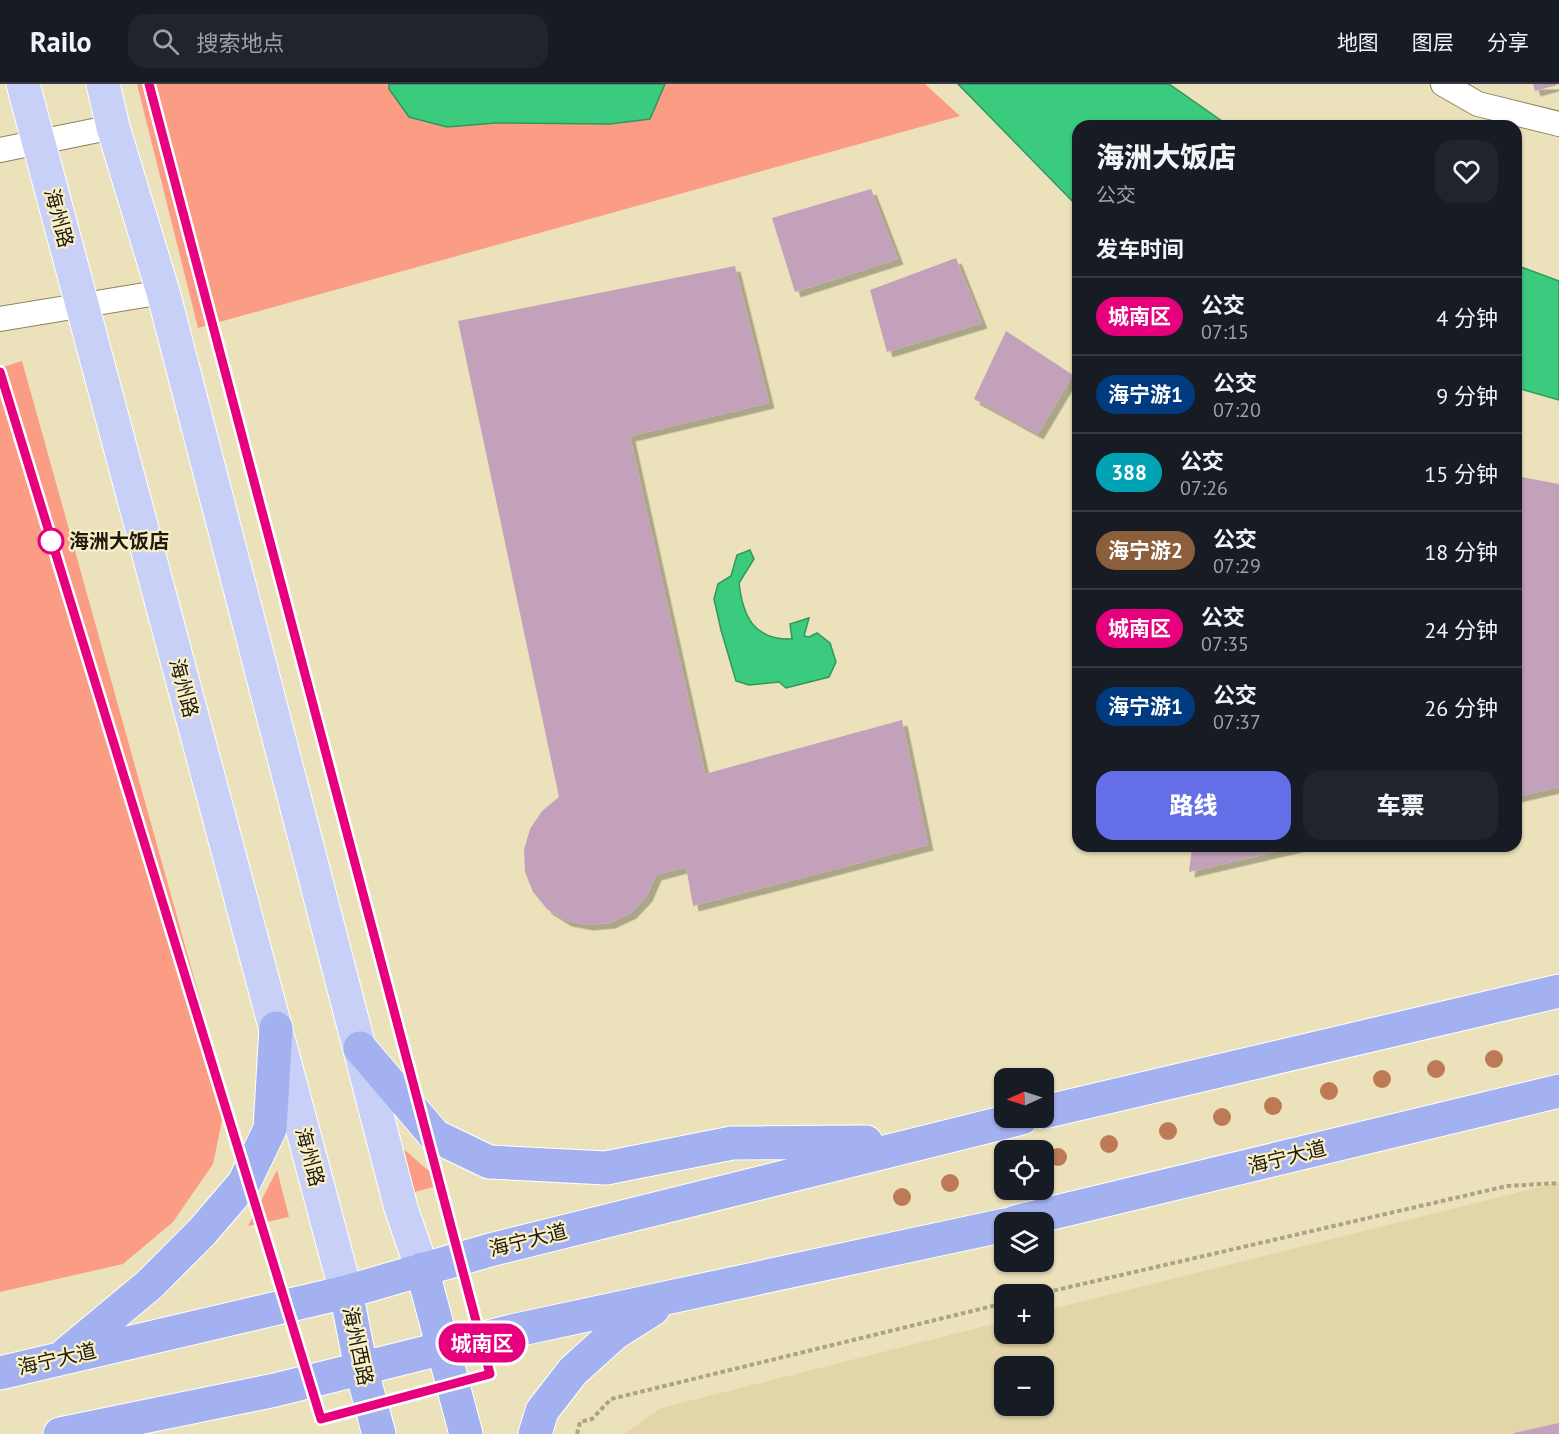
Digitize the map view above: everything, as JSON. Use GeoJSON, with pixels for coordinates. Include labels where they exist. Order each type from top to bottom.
{"type":"FeatureCollection","features":[{"type":"Feature","properties":{"kind":"highway"},"geometry":{"type":"LineString","coordinates":[[1054,1110],[1559,991]]}},
{"type":"Feature","properties":{"kind":"highway"},"geometry":{"type":"LineString","coordinates":[[61,1358],[149,1285],[202,1232],[244,1183],[270,1129],[276,1028]]}},
{"type":"Feature","properties":{"kind":"highway"},"geometry":{"type":"LineString","coordinates":[[360,1048],[435,1137],[489,1162],[606,1168],[732,1143],[919,1142]]}},
{"type":"Feature","properties":{"kind":"highway","name":"海宁大道"},"geometry":{"type":"LineString","coordinates":[[1054,1213],[1559,1091]]}},
{"type":"Feature","properties":{"kind":"highway","name":"海宁大道"},"geometry":{"type":"LineString","coordinates":[[0,1373],[346,1292],[501,1247],[994,1125]]}},
{"type":"Feature","properties":{"kind":"highway"},"geometry":{"type":"LineString","coordinates":[[79,1433],[275,1390],[512,1331],[994,1227]]}},
{"type":"Feature","properties":{"kind":"highway"},"geometry":{"type":"LineString","coordinates":[[422,1269],[466,1434]]}},
{"type":"Feature","properties":{"kind":"highway","name":"海州西路"},"geometry":{"type":"LineString","coordinates":[[346,1292],[361,1368],[379,1434]]}},
{"type":"Feature","properties":{"kind":"highway"},"geometry":{"type":"LineString","coordinates":[[535,1434],[542,1411],[573,1371],[615,1333],[672,1298]]}},
{"type":"Feature","properties":{"kind":"main road","name":"海州路"},"geometry":{"type":"LineString","coordinates":[[23,84],[346,1292]]}},
{"type":"Feature","properties":{"kind":"main road"},"geometry":{"type":"LineString","coordinates":[[103,84],[113,127],[163,292],[401,1208],[422,1269]]}},
{"type":"Feature","properties":{"kind":"street"},"geometry":{"type":"LineString","coordinates":[[1443,84],[1559,124]]}},
{"type":"Feature","properties":{"kind":"street"},"geometry":{"type":"LineString","coordinates":[[0,150],[113,127]]}},
{"type":"Feature","properties":{"kind":"street"},"geometry":{"type":"LineString","coordinates":[[0,319],[163,292]]}},
{"type":"Feature","properties":{"kind":"path"},"geometry":{"type":"LineString","coordinates":[[1054,1291],[1507,1186],[1559,1183]]}},
{"type":"Feature","properties":{"kind":"path"},"geometry":{"type":"LineString","coordinates":[[577,1434],[580,1422],[592,1419],[611,1399],[994,1306]]}},
{"type":"Feature","properties":{"kind":"shaded area"},"geometry":{"type":"Polygon","coordinates":[[[137,84],[925,84],[960,116],[198,328],[137,84]]]}},
{"type":"Feature","properties":{"kind":"shaded area"},"geometry":{"type":"Polygon","coordinates":[[[389,84],[665,84],[650,119],[610,124],[496,123],[447,127],[409,117],[389,89],[389,84]]]}},
{"type":"Feature","properties":{"kind":"shaded area"},"geometry":{"type":"Polygon","coordinates":[[[958,84],[1169,84],[1220,120],[1072,120],[1072,201],[958,84]]]}},
{"type":"Feature","properties":{"kind":"shaded area"},"geometry":{"type":"Polygon","coordinates":[[[1522,267],[1559,281],[1559,400],[1522,389],[1522,267]]]}},
{"type":"Feature","properties":{"kind":"shaded area"},"geometry":{"type":"Polygon","coordinates":[[[22,361],[227,1096],[213,1164],[173,1222],[123,1264],[0,1292],[0,368],[22,361]]]}},
{"type":"Feature","properties":{"kind":"shaded area"},"geometry":{"type":"Polygon","coordinates":[[[750,550],[754,559],[739,583],[748,616],[760,631],[779,638],[792,639],[790,624],[809,618],[804,636],[809,637],[817,633],[830,643],[836,662],[829,677],[786,688],[779,682],[749,685],[736,681],[714,599],[718,584],[731,576],[737,555],[750,550]]]}},
{"type":"Feature","properties":{"kind":"shaded area"},"geometry":{"type":"Polygon","coordinates":[[[393,1140],[444,1184],[408,1194],[393,1140]]]}},
{"type":"Feature","properties":{"kind":"shaded area"},"geometry":{"type":"Polygon","coordinates":[[[277,1170],[289,1217],[248,1226],[277,1170]]]}},
{"type":"Feature","properties":{"kind":"shaded area"},"geometry":{"type":"Polygon","coordinates":[[[1559,1182],[1559,1434],[624,1434],[661,1408],[994,1324],[994,1344],[1054,1344],[1054,1308],[1559,1182]]]}},
{"type":"Feature","properties":{"kind":"building"},"geometry":{"type":"Polygon","coordinates":[[[1533,84],[1556,84],[1557,85],[1535,91],[1533,84]]]}},
{"type":"Feature","properties":{"kind":"building"},"geometry":{"type":"Polygon","coordinates":[[[871,189],[898,259],[795,292],[772,218],[871,189]]]}},
{"type":"Feature","properties":{"kind":"building"},"geometry":{"type":"Polygon","coordinates":[[[956,258],[982,323],[887,352],[870,290],[956,258]]]}},
{"type":"Feature","properties":{"kind":"building"},"geometry":{"type":"Polygon","coordinates":[[[735,266],[769,403],[630,436],[705,774],[902,720],[928,845],[693,906],[686,867],[656,875],[647,896],[631,913],[610,923],[588,925],[566,921],[547,909],[533,892],[525,872],[524,850],[530,829],[542,811],[559,797],[458,321],[735,266]]]}},
{"type":"Feature","properties":{"kind":"building"},"geometry":{"type":"Polygon","coordinates":[[[1006,331],[1072,374],[1038,434],[974,399],[1006,331]]]}},
{"type":"Feature","properties":{"kind":"building"},"geometry":{"type":"Polygon","coordinates":[[[1522,477],[1559,484],[1559,787],[1522,796],[1522,477]]]}},
{"type":"Feature","properties":{"kind":"building"},"geometry":{"type":"Polygon","coordinates":[[[1191,852],[1275,852],[1189,872],[1191,852]]]}},
{"type":"Feature","properties":{"kind":"building"},"geometry":{"type":"Polygon","coordinates":[[[1559,1423],[1559,1434],[1514,1434],[1514,1433],[1559,1423]]]}},
{"type":"Feature","properties":{"kind":"bus line","name":"城南区"},"geometry":{"type":"LineString","coordinates":[[0,372],[321,1419],[490,1374],[149,84]]}},
{"type":"Feature","properties":{"kind":"place","name":"海洲大饭店"},"geometry":{"type":"Point","coordinates":[51,541]}}]}
